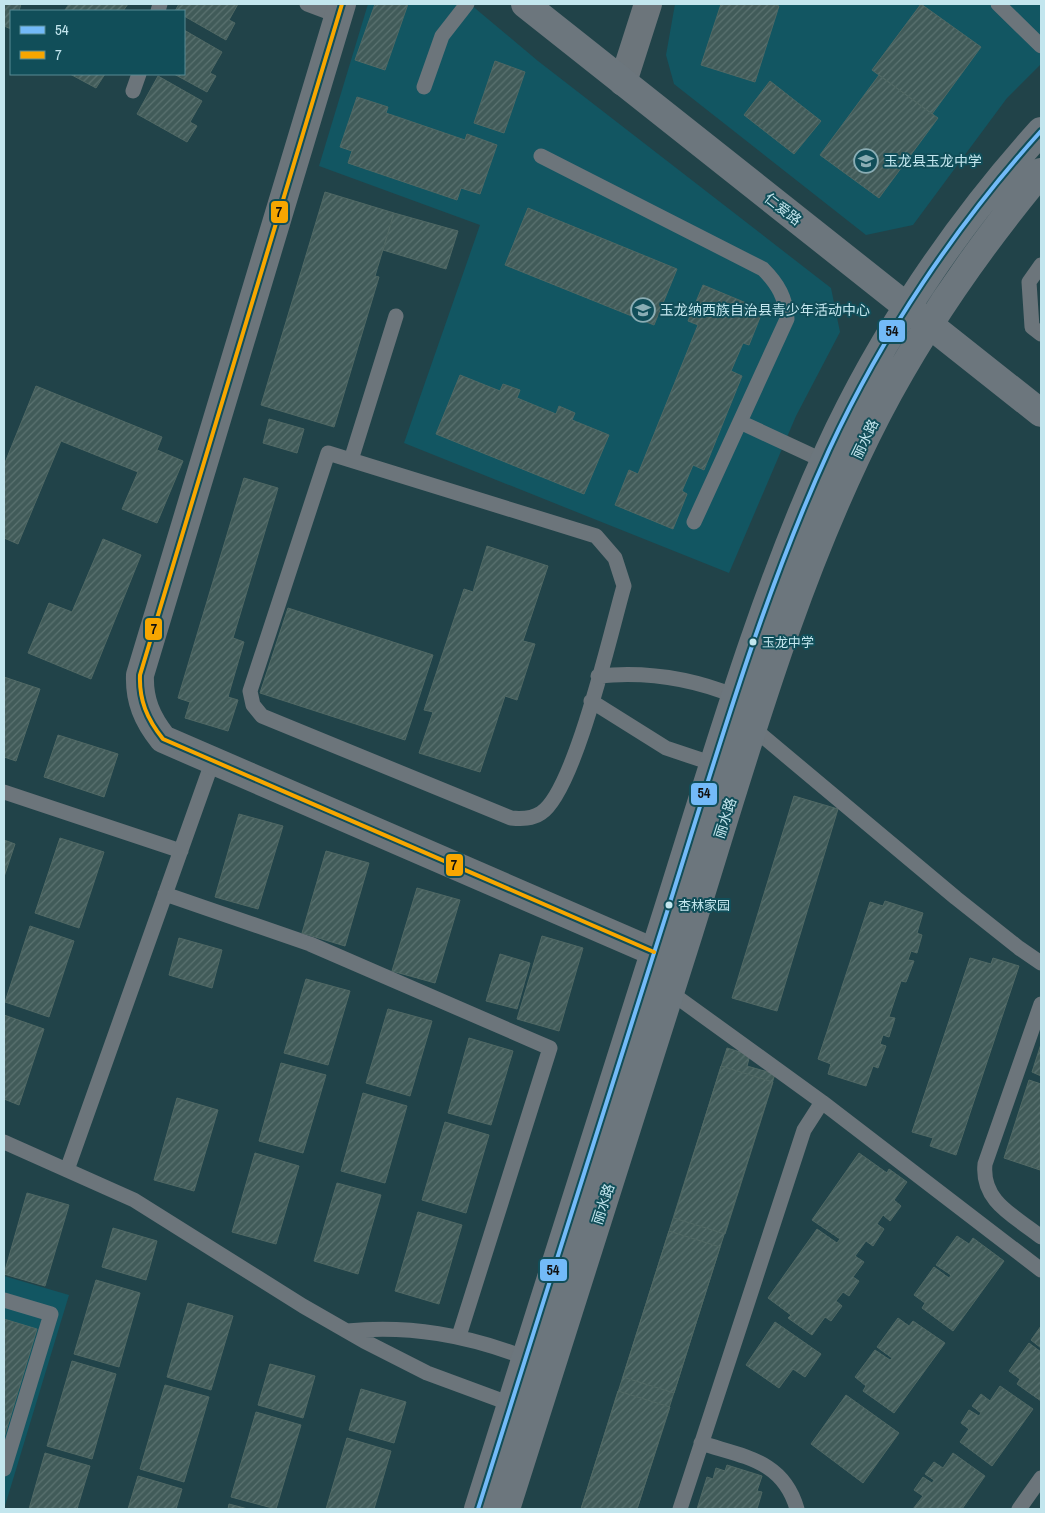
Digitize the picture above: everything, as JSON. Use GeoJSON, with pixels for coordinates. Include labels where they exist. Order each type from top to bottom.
{"type":"FeatureCollection","features":[{"type":"Feature","properties":{"kind":"street","name":"仁爱路"},"geometry":{"type":"LineString","coordinates":[[525,4],[1041,413]]}},
{"type":"Feature","properties":{"kind":"street"},"geometry":{"type":"LineString","coordinates":[[623,82],[648,4]]}},
{"type":"Feature","properties":{"kind":"street"},"geometry":{"type":"LineString","coordinates":[[341,10],[140,675],[142,702],[154,728],[163,739],[654,952]]}},
{"type":"Feature","properties":{"kind":"street","name":"丽水路"},"geometry":{"type":"LineString","coordinates":[[478,1509],[751,647],[807,501],[854,400],[908,308],[954,239],[994,186],[1041,131]]}},
{"type":"Feature","properties":{"kind":"street","name":"丽水路"},"geometry":{"type":"LineString","coordinates":[[506,1509],[753,728],[777,656],[832,511],[878,412],[929,325],[976,255],[1041,172]]}},
{"type":"Feature","properties":{"kind":"lane"},"geometry":{"type":"LineString","coordinates":[[307,4],[341,10]]}},
{"type":"Feature","properties":{"kind":"lane"},"geometry":{"type":"LineString","coordinates":[[424,87],[442,36],[467,4]]}},
{"type":"Feature","properties":{"kind":"lane"},"geometry":{"type":"LineString","coordinates":[[998,4],[1041,46]]}},
{"type":"Feature","properties":{"kind":"lane"},"geometry":{"type":"LineString","coordinates":[[133,91],[139,75]]}},
{"type":"Feature","properties":{"kind":"lane"},"geometry":{"type":"LineString","coordinates":[[541,156],[763,269],[773,279],[786,305],[787,319],[694,522]]}},
{"type":"Feature","properties":{"kind":"lane"},"geometry":{"type":"LineString","coordinates":[[1041,265],[1028,282],[1032,327],[1041,334]]}},
{"type":"Feature","properties":{"kind":"lane"},"geometry":{"type":"LineString","coordinates":[[351,460],[396,316]]}},
{"type":"Feature","properties":{"kind":"lane"},"geometry":{"type":"LineString","coordinates":[[740,422],[824,461]]}},
{"type":"Feature","properties":{"kind":"lane"},"geometry":{"type":"LineString","coordinates":[[328,453],[596,536],[615,558],[624,586],[598,676],[575,758],[548,806],[533,817],[522,819],[511,818],[262,716],[254,705],[250,691],[328,453]]}},
{"type":"Feature","properties":{"kind":"lane"},"geometry":{"type":"LineString","coordinates":[[598,676],[618,674],[663,675],[704,684],[736,696]]}},
{"type":"Feature","properties":{"kind":"lane"},"geometry":{"type":"LineString","coordinates":[[591,701],[666,748],[714,764]]}},
{"type":"Feature","properties":{"kind":"lane"},"geometry":{"type":"LineString","coordinates":[[753,728],[956,898],[1041,963]]}},
{"type":"Feature","properties":{"kind":"lane"},"geometry":{"type":"LineString","coordinates":[[67,1170],[213,760]]}},
{"type":"Feature","properties":{"kind":"lane"},"geometry":{"type":"LineString","coordinates":[[4,792],[181,851]]}},
{"type":"Feature","properties":{"kind":"lane"},"geometry":{"type":"LineString","coordinates":[[165,894],[310,944],[550,1048],[459,1336]]}},
{"type":"Feature","properties":{"kind":"lane"},"geometry":{"type":"LineString","coordinates":[[670,992],[822,1102],[1041,1270]]}},
{"type":"Feature","properties":{"kind":"lane"},"geometry":{"type":"LineString","coordinates":[[1041,1004],[985,1164],[984,1175],[985,1186],[994,1201],[1041,1237]]}},
{"type":"Feature","properties":{"kind":"lane"},"geometry":{"type":"LineString","coordinates":[[680,1509],[804,1130],[822,1102]]}},
{"type":"Feature","properties":{"kind":"lane"},"geometry":{"type":"LineString","coordinates":[[4,1142],[134,1200],[346,1331],[427,1373],[511,1404]]}},
{"type":"Feature","properties":{"kind":"lane"},"geometry":{"type":"LineString","coordinates":[[4,1300],[51,1314],[4,1469]]}},
{"type":"Feature","properties":{"kind":"lane"},"geometry":{"type":"LineString","coordinates":[[346,1331],[398,1328],[459,1336],[493,1345],[526,1358]]}},
{"type":"Feature","properties":{"kind":"lane"},"geometry":{"type":"LineString","coordinates":[[701,1443],[765,1464],[787,1485],[797,1509]]}},
{"type":"Feature","properties":{"kind":"lane"},"geometry":{"type":"LineString","coordinates":[[1019,1509],[1041,1478]]}},
{"type":"Feature","properties":{"kind":"shaded area","name":"玉龙纳西族自治县青少年活动中心"},"geometry":{"type":"Polygon","coordinates":[[[368,4],[470,4],[538,61],[831,288],[840,332],[796,416],[729,573],[404,443],[480,225],[319,166],[368,4]]]}},
{"type":"Feature","properties":{"kind":"shaded area","name":"玉龙县玉龙中学"},"geometry":{"type":"Polygon","coordinates":[[[675,4],[1041,4],[1041,64],[1007,98],[913,225],[866,235],[674,84],[666,55],[675,4]]]}},
{"type":"Feature","properties":{"kind":"shaded area"},"geometry":{"type":"Polygon","coordinates":[[[4,1276],[69,1295],[4,1509],[4,1276]]]}},
{"type":"Feature","properties":{"kind":"building"},"geometry":{"type":"Polygon","coordinates":[[[4,4],[21,4],[19,10],[10,10],[10,29],[4,26],[4,4]]]}},
{"type":"Feature","properties":{"kind":"building"},"geometry":{"type":"Polygon","coordinates":[[[69,4],[128,4],[124,10],[65,10],[69,4]]]}},
{"type":"Feature","properties":{"kind":"building"},"geometry":{"type":"Polygon","coordinates":[[[179,4],[238,4],[229,20],[235,23],[226,40],[185,17],[185,10],[176,10],[179,4]]]}},
{"type":"Feature","properties":{"kind":"building"},"geometry":{"type":"Polygon","coordinates":[[[375,4],[408,4],[385,70],[355,60],[375,4]]]}},
{"type":"Feature","properties":{"kind":"building"},"geometry":{"type":"Polygon","coordinates":[[[721,4],[771,4],[779,6],[755,82],[701,65],[721,4]]]}},
{"type":"Feature","properties":{"kind":"building"},"geometry":{"type":"Polygon","coordinates":[[[921,4],[981,47],[932,114],[872,70],[921,4]]]}},
{"type":"Feature","properties":{"kind":"building"},"geometry":{"type":"Polygon","coordinates":[[[185,31],[222,52],[210,73],[216,76],[207,92],[176,75],[185,75],[185,31]]]}},
{"type":"Feature","properties":{"kind":"building"},"geometry":{"type":"Polygon","coordinates":[[[495,61],[525,72],[504,133],[474,123],[495,61]]]}},
{"type":"Feature","properties":{"kind":"building"},"geometry":{"type":"Polygon","coordinates":[[[72,75],[104,75],[96,88],[72,75]]]}},
{"type":"Feature","properties":{"kind":"building"},"geometry":{"type":"Polygon","coordinates":[[[879,75],[938,118],[879,198],[820,155],[879,75]]]}},
{"type":"Feature","properties":{"kind":"building"},"geometry":{"type":"Polygon","coordinates":[[[158,76],[202,101],[190,122],[197,126],[187,142],[137,114],[158,76]]]}},
{"type":"Feature","properties":{"kind":"building"},"geometry":{"type":"Polygon","coordinates":[[[770,81],[821,121],[794,154],[744,115],[770,81]]]}},
{"type":"Feature","properties":{"kind":"building"},"geometry":{"type":"Polygon","coordinates":[[[357,97],[388,107],[386,113],[465,140],[467,134],[497,145],[480,194],[461,188],[457,200],[348,163],[352,151],[340,147],[357,97]]]}},
{"type":"Feature","properties":{"kind":"building"},"geometry":{"type":"Polygon","coordinates":[[[325,192],[394,213],[375,276],[379,277],[334,427],[261,405],[325,192]]]}},
{"type":"Feature","properties":{"kind":"building"},"geometry":{"type":"Polygon","coordinates":[[[528,208],[677,269],[654,325],[505,265],[528,208]]]}},
{"type":"Feature","properties":{"kind":"building"},"geometry":{"type":"Polygon","coordinates":[[[394,213],[458,231],[446,269],[383,250],[394,213]]]}},
{"type":"Feature","properties":{"kind":"building"},"geometry":{"type":"Polygon","coordinates":[[[703,285],[763,310],[749,345],[743,343],[731,371],[742,376],[704,470],[693,465],[682,491],[687,494],[673,529],[615,505],[629,470],[638,474],[698,325],[688,321],[703,285]]]}},
{"type":"Feature","properties":{"kind":"building"},"geometry":{"type":"Polygon","coordinates":[[[460,375],[500,391],[503,384],[520,390],[517,398],[556,414],[559,406],[575,413],[572,420],[609,435],[584,494],[436,434],[460,375]]]}},
{"type":"Feature","properties":{"kind":"building"},"geometry":{"type":"Polygon","coordinates":[[[36,386],[162,437],[157,450],[183,461],[157,523],[122,509],[138,472],[61,441],[18,544],[4,538],[4,465],[36,386]]]}},
{"type":"Feature","properties":{"kind":"building"},"geometry":{"type":"Polygon","coordinates":[[[269,419],[304,429],[297,453],[263,443],[269,419]]]}},
{"type":"Feature","properties":{"kind":"building"},"geometry":{"type":"Polygon","coordinates":[[[244,478],[278,488],[233,638],[244,642],[228,697],[238,700],[228,731],[185,718],[190,702],[178,698],[244,478]]]}},
{"type":"Feature","properties":{"kind":"building"},"geometry":{"type":"Polygon","coordinates":[[[103,539],[141,555],[91,679],[28,653],[49,603],[72,612],[103,539]]]}},
{"type":"Feature","properties":{"kind":"building"},"geometry":{"type":"Polygon","coordinates":[[[487,546],[548,566],[523,641],[535,644],[517,700],[505,696],[480,772],[419,753],[433,712],[424,710],[464,589],[473,592],[487,546]]]}},
{"type":"Feature","properties":{"kind":"building"},"geometry":{"type":"Polygon","coordinates":[[[288,608],[433,655],[405,740],[260,693],[288,608]]]}},
{"type":"Feature","properties":{"kind":"building"},"geometry":{"type":"Polygon","coordinates":[[[4,677],[40,689],[16,761],[4,757],[4,677]]]}},
{"type":"Feature","properties":{"kind":"building"},"geometry":{"type":"Polygon","coordinates":[[[58,735],[118,754],[104,797],[44,777],[58,735]]]}},
{"type":"Feature","properties":{"kind":"building"},"geometry":{"type":"Polygon","coordinates":[[[794,796],[838,809],[777,1011],[732,998],[794,796]]]}},
{"type":"Feature","properties":{"kind":"building"},"geometry":{"type":"Polygon","coordinates":[[[239,814],[283,826],[258,909],[215,897],[239,814]]]}},
{"type":"Feature","properties":{"kind":"building"},"geometry":{"type":"Polygon","coordinates":[[[60,838],[104,852],[79,928],[35,913],[60,838]]]}},
{"type":"Feature","properties":{"kind":"building"},"geometry":{"type":"Polygon","coordinates":[[[4,840],[15,844],[4,877],[4,840]]]}},
{"type":"Feature","properties":{"kind":"building"},"geometry":{"type":"Polygon","coordinates":[[[326,851],[369,863],[345,946],[302,933],[326,851]]]}},
{"type":"Feature","properties":{"kind":"building"},"geometry":{"type":"Polygon","coordinates":[[[417,888],[460,900],[435,983],[392,971],[417,888]]]}},
{"type":"Feature","properties":{"kind":"building"},"geometry":{"type":"Polygon","coordinates":[[[885,901],[923,913],[917,933],[922,935],[917,953],[911,951],[908,960],[914,961],[906,982],[901,981],[889,1017],[895,1018],[889,1037],[883,1035],[880,1044],[886,1046],[878,1068],[873,1066],[866,1086],[828,1074],[831,1064],[818,1059],[870,902],[883,906],[885,901]]]}},
{"type":"Feature","properties":{"kind":"building"},"geometry":{"type":"Polygon","coordinates":[[[30,926],[74,941],[49,1017],[5,1002],[30,926]]]}},
{"type":"Feature","properties":{"kind":"building"},"geometry":{"type":"Polygon","coordinates":[[[542,936],[583,948],[559,1031],[517,1019],[542,936]]]}},
{"type":"Feature","properties":{"kind":"building"},"geometry":{"type":"Polygon","coordinates":[[[179,938],[222,950],[212,988],[169,975],[179,938]]]}},
{"type":"Feature","properties":{"kind":"building"},"geometry":{"type":"Polygon","coordinates":[[[500,954],[530,963],[517,1009],[486,1001],[500,954]]]}},
{"type":"Feature","properties":{"kind":"building"},"geometry":{"type":"Polygon","coordinates":[[[970,958],[991,964],[993,958],[1019,966],[956,1155],[930,1146],[933,1138],[912,1132],[970,958]]]}},
{"type":"Feature","properties":{"kind":"building"},"geometry":{"type":"Polygon","coordinates":[[[306,979],[350,991],[328,1065],[284,1053],[306,979]]]}},
{"type":"Feature","properties":{"kind":"building"},"geometry":{"type":"Polygon","coordinates":[[[388,1009],[432,1021],[410,1096],[366,1083],[388,1009]]]}},
{"type":"Feature","properties":{"kind":"building"},"geometry":{"type":"Polygon","coordinates":[[[4,1015],[44,1029],[19,1105],[4,1099],[4,1015]]]}},
{"type":"Feature","properties":{"kind":"building"},"geometry":{"type":"Polygon","coordinates":[[[469,1038],[513,1051],[491,1125],[448,1113],[469,1038]]]}},
{"type":"Feature","properties":{"kind":"building"},"geometry":{"type":"Polygon","coordinates":[[[1041,1044],[1041,1076],[1032,1072],[1041,1044]]]}},
{"type":"Feature","properties":{"kind":"building"},"geometry":{"type":"Polygon","coordinates":[[[727,1048],[750,1055],[747,1066],[775,1074],[637,1509],[581,1509],[727,1048]]]}},
{"type":"Feature","properties":{"kind":"building"},"geometry":{"type":"Polygon","coordinates":[[[281,1063],[326,1075],[303,1153],[259,1141],[281,1063]]]}},
{"type":"Feature","properties":{"kind":"building"},"geometry":{"type":"Polygon","coordinates":[[[721,1066],[773,1082],[725,1234],[674,1218],[721,1066]]]}},
{"type":"Feature","properties":{"kind":"building"},"geometry":{"type":"Polygon","coordinates":[[[1029,1080],[1041,1084],[1040,1170],[1004,1158],[1029,1080]]]}},
{"type":"Feature","properties":{"kind":"building"},"geometry":{"type":"Polygon","coordinates":[[[363,1093],[407,1106],[385,1183],[341,1171],[363,1093]]]}},
{"type":"Feature","properties":{"kind":"building"},"geometry":{"type":"Polygon","coordinates":[[[177,1098],[218,1110],[194,1191],[154,1180],[177,1098]]]}},
{"type":"Feature","properties":{"kind":"building"},"geometry":{"type":"Polygon","coordinates":[[[445,1122],[489,1135],[466,1213],[422,1200],[445,1122]]]}},
{"type":"Feature","properties":{"kind":"building"},"geometry":{"type":"Polygon","coordinates":[[[255,1153],[299,1166],[276,1244],[232,1232],[255,1153]]]}},
{"type":"Feature","properties":{"kind":"building"},"geometry":{"type":"Polygon","coordinates":[[[859,1153],[887,1173],[889,1169],[907,1182],[894,1200],[901,1206],[890,1221],[883,1215],[877,1224],[884,1229],[873,1246],[866,1241],[855,1256],[864,1262],[853,1277],[859,1281],[849,1296],[843,1292],[836,1301],[842,1306],[831,1321],[825,1317],[812,1335],[788,1318],[791,1315],[768,1298],[817,1229],[837,1243],[840,1239],[812,1220],[859,1153]]]}},
{"type":"Feature","properties":{"kind":"building"},"geometry":{"type":"Polygon","coordinates":[[[337,1183],[381,1195],[358,1274],[314,1261],[337,1183]]]}},
{"type":"Feature","properties":{"kind":"building"},"geometry":{"type":"Polygon","coordinates":[[[27,1193],[69,1205],[45,1286],[4,1274],[27,1193]]]}},
{"type":"Feature","properties":{"kind":"building"},"geometry":{"type":"Polygon","coordinates":[[[418,1212],[462,1225],[439,1304],[395,1291],[418,1212]]]}},
{"type":"Feature","properties":{"kind":"building"},"geometry":{"type":"Polygon","coordinates":[[[113,1228],[157,1241],[146,1280],[102,1267],[113,1228]]]}},
{"type":"Feature","properties":{"kind":"building"},"geometry":{"type":"Polygon","coordinates":[[[669,1231],[720,1247],[674,1393],[623,1377],[669,1231]]]}},
{"type":"Feature","properties":{"kind":"building"},"geometry":{"type":"Polygon","coordinates":[[[957,1236],[969,1244],[973,1238],[1004,1261],[953,1331],[922,1308],[925,1303],[914,1295],[934,1267],[949,1278],[951,1275],[936,1265],[957,1236]]]}},
{"type":"Feature","properties":{"kind":"building"},"geometry":{"type":"Polygon","coordinates":[[[96,1280],[140,1293],[119,1367],[74,1354],[96,1280]]]}},
{"type":"Feature","properties":{"kind":"building"},"geometry":{"type":"Polygon","coordinates":[[[188,1303],[233,1316],[211,1390],[167,1377],[188,1303]]]}},
{"type":"Feature","properties":{"kind":"building"},"geometry":{"type":"Polygon","coordinates":[[[898,1318],[909,1326],[913,1321],[945,1343],[894,1413],[863,1391],[866,1386],[855,1377],[875,1350],[890,1360],[892,1358],[877,1347],[898,1318]]]}},
{"type":"Feature","properties":{"kind":"building"},"geometry":{"type":"Polygon","coordinates":[[[4,1319],[37,1329],[4,1438],[4,1319]]]}},
{"type":"Feature","properties":{"kind":"building"},"geometry":{"type":"Polygon","coordinates":[[[775,1322],[821,1354],[805,1377],[793,1369],[779,1388],[746,1365],[775,1322]]]}},
{"type":"Feature","properties":{"kind":"building"},"geometry":{"type":"Polygon","coordinates":[[[1041,1326],[1041,1348],[1031,1340],[1041,1326]]]}},
{"type":"Feature","properties":{"kind":"building"},"geometry":{"type":"Polygon","coordinates":[[[1029,1343],[1041,1352],[1041,1401],[1017,1384],[1020,1379],[1009,1371],[1029,1343]]]}},
{"type":"Feature","properties":{"kind":"building"},"geometry":{"type":"Polygon","coordinates":[[[72,1361],[116,1374],[92,1459],[47,1446],[72,1361]]]}},
{"type":"Feature","properties":{"kind":"building"},"geometry":{"type":"Polygon","coordinates":[[[270,1364],[315,1376],[303,1418],[258,1405],[270,1364]]]}},
{"type":"Feature","properties":{"kind":"building"},"geometry":{"type":"Polygon","coordinates":[[[165,1385],[209,1397],[184,1482],[140,1469],[165,1385]]]}},
{"type":"Feature","properties":{"kind":"building"},"geometry":{"type":"Polygon","coordinates":[[[1000,1386],[1033,1409],[992,1466],[960,1442],[969,1429],[961,1423],[969,1410],[979,1416],[981,1413],[972,1406],[981,1394],[990,1401],[1000,1386]]]}},
{"type":"Feature","properties":{"kind":"building"},"geometry":{"type":"Polygon","coordinates":[[[361,1389],[406,1402],[394,1443],[349,1430],[361,1389]]]}},
{"type":"Feature","properties":{"kind":"building"},"geometry":{"type":"Polygon","coordinates":[[[618,1391],[670,1407],[637,1509],[581,1509],[618,1391]]]}},
{"type":"Feature","properties":{"kind":"building"},"geometry":{"type":"Polygon","coordinates":[[[846,1395],[899,1433],[863,1483],[811,1444],[846,1395]]]}},
{"type":"Feature","properties":{"kind":"building"},"geometry":{"type":"Polygon","coordinates":[[[256,1412],[301,1425],[276,1509],[231,1497],[256,1412]]]}},
{"type":"Feature","properties":{"kind":"building"},"geometry":{"type":"Polygon","coordinates":[[[347,1438],[391,1451],[374,1509],[326,1509],[347,1438]]]}},
{"type":"Feature","properties":{"kind":"building"},"geometry":{"type":"Polygon","coordinates":[[[45,1453],[90,1466],[77,1509],[29,1509],[45,1453]]]}},
{"type":"Feature","properties":{"kind":"building"},"geometry":{"type":"Polygon","coordinates":[[[953,1453],[985,1476],[962,1509],[913,1509],[923,1496],[914,1490],[923,1477],[932,1483],[934,1480],[925,1474],[934,1462],[943,1468],[953,1453]]]}},
{"type":"Feature","properties":{"kind":"building"},"geometry":{"type":"Polygon","coordinates":[[[727,1465],[762,1476],[757,1491],[762,1492],[757,1509],[697,1509],[707,1477],[713,1479],[716,1468],[725,1471],[727,1465]]]}},
{"type":"Feature","properties":{"kind":"building"},"geometry":{"type":"Polygon","coordinates":[[[138,1476],[182,1489],[176,1509],[128,1509],[138,1476]]]}},
{"type":"Feature","properties":{"kind":"building"},"geometry":{"type":"Polygon","coordinates":[[[229,1504],[248,1509],[228,1509],[229,1504]]]}},
{"type":"Feature","properties":{"kind":"transit line","name":"7"},"geometry":{"type":"LineString","coordinates":[[342,4],[140,675],[141,693],[145,709],[148,717],[163,739],[654,952]]}},
{"type":"Feature","properties":{"kind":"transit line","name":"54"},"geometry":{"type":"LineString","coordinates":[[478,1509],[722,737],[761,621],[805,506],[850,407],[897,323],[979,204],[1041,131]]}},
{"type":"Feature","properties":{"kind":"place","name":"玉龙县玉龙中学"},"geometry":{"type":"Point","coordinates":[866,161]}},
{"type":"Feature","properties":{"kind":"place","name":"玉龙纳西族自治县青少年活动中心"},"geometry":{"type":"Point","coordinates":[643,310]}},
{"type":"Feature","properties":{"kind":"place","name":"玉龙中学"},"geometry":{"type":"Point","coordinates":[753,642]}},
{"type":"Feature","properties":{"kind":"place","name":"杏林家园"},"geometry":{"type":"Point","coordinates":[669,905]}}]}
